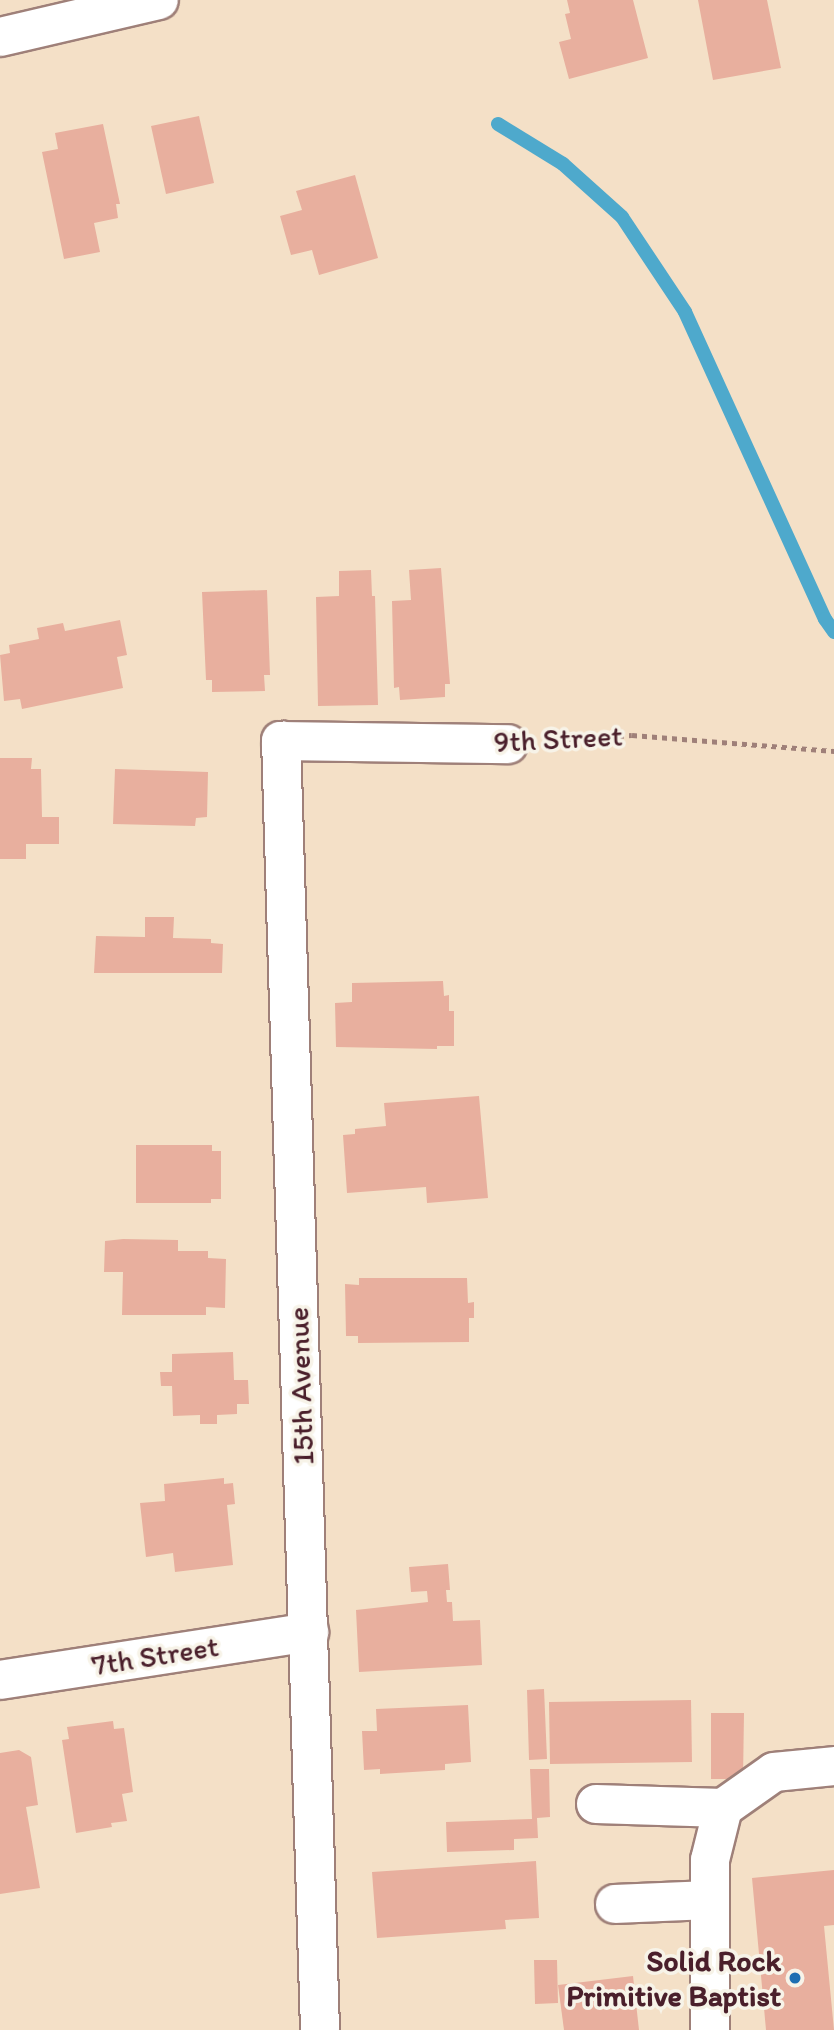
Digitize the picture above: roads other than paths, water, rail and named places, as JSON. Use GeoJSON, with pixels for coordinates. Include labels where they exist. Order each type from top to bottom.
{"type":"FeatureCollection","features":[{"type":"Feature","properties":{"kind":"street"},"geometry":{"type":"LineString","coordinates":[[0,37],[159,0]]}},
{"type":"Feature","properties":{"kind":"street","name":"9th Street"},"geometry":{"type":"LineString","coordinates":[[281,741],[508,744]]}},
{"type":"Feature","properties":{"kind":"street","name":"15th Avenue"},"geometry":{"type":"LineString","coordinates":[[281,741],[320,2030]]}},
{"type":"Feature","properties":{"kind":"street","name":"7th Street"},"geometry":{"type":"LineString","coordinates":[[0,1680],[309,1632]]}},
{"type":"Feature","properties":{"kind":"street"},"geometry":{"type":"LineString","coordinates":[[596,1804],[723,1808],[775,1772],[834,1766]]}},
{"type":"Feature","properties":{"kind":"street"},"geometry":{"type":"LineString","coordinates":[[710,2030],[710,1860],[723,1808]]}},
{"type":"Feature","properties":{"kind":"street"},"geometry":{"type":"LineString","coordinates":[[615,1904],[709,1900]]}},
{"type":"Feature","properties":{"kind":"waterway"},"geometry":{"type":"LineString","coordinates":[[498,124],[563,164],[622,217],[685,312],[825,619],[834,632]]}},
{"type":"Feature","properties":{"kind":"place","name":"Solid Rock Primitive Baptist"},"geometry":{"type":"Point","coordinates":[795,1978]}}]}
